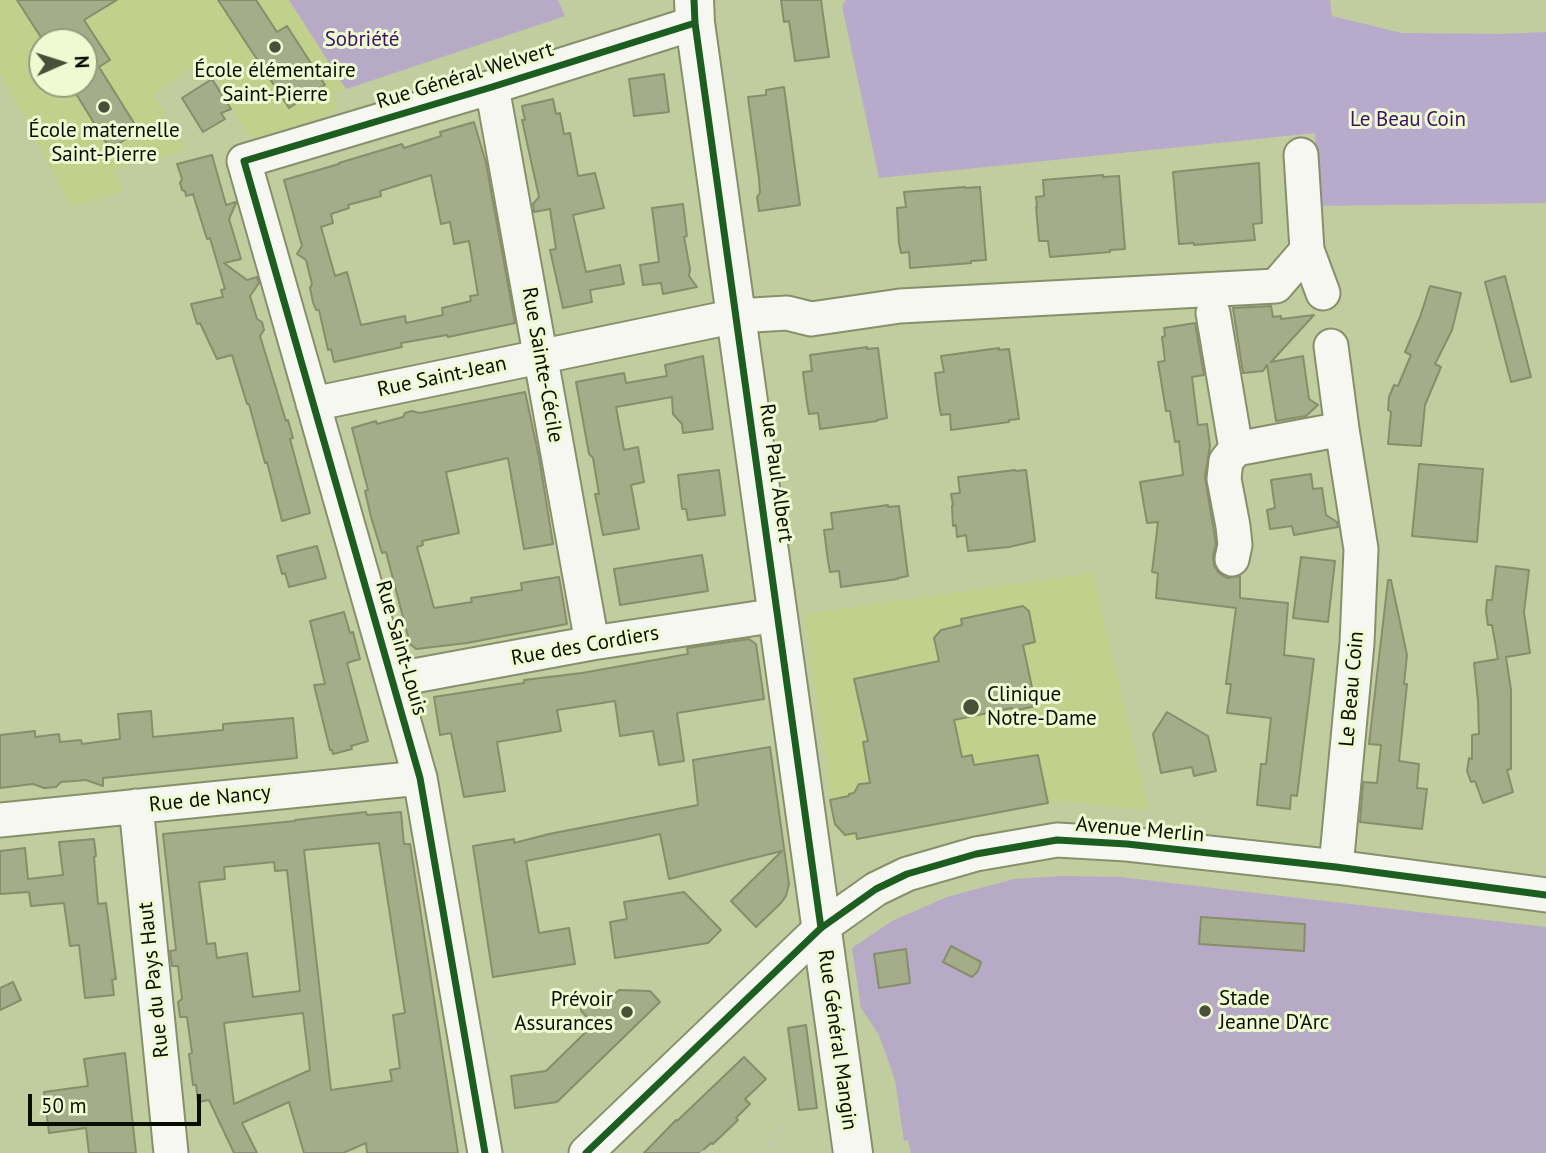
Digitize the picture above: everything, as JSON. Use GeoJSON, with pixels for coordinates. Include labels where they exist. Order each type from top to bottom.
{"type":"FeatureCollection","features":[{"type":"Feature","properties":{"kind":"main road","name":"Rue Paul Albert"},"geometry":{"type":"LineString","coordinates":[[693,8],[821,928]]}},
{"type":"Feature","properties":{"kind":"main road","name":"Rue Général Mangin"},"geometry":{"type":"LineString","coordinates":[[821,928],[853,1153]]}},
{"type":"Feature","properties":{"kind":"street","name":"Rue Général Welvert"},"geometry":{"type":"LineString","coordinates":[[244,161],[492,87],[693,8]]}},
{"type":"Feature","properties":{"kind":"street","name":"Rue Sainte-Cécile"},"geometry":{"type":"LineString","coordinates":[[492,87],[592,643]]}},
{"type":"Feature","properties":{"kind":"street"},"geometry":{"type":"LineString","coordinates":[[1301,155],[1307,250],[1323,293]]}},
{"type":"Feature","properties":{"kind":"street","name":"Rue Saint-Louis"},"geometry":{"type":"LineString","coordinates":[[244,161],[419,778],[485,1153]]}},
{"type":"Feature","properties":{"kind":"street","name":"Rue Saint-Jean"},"geometry":{"type":"LineString","coordinates":[[313,404],[736,316],[788,313],[811,319],[900,306],[1276,286],[1307,250]]}},
{"type":"Feature","properties":{"kind":"street"},"geometry":{"type":"LineString","coordinates":[[1213,313],[1236,449]]}},
{"type":"Feature","properties":{"kind":"street","name":"Le Beau Coin"},"geometry":{"type":"LineString","coordinates":[[1331,346],[1361,549],[1357,643],[1336,867]]}},
{"type":"Feature","properties":{"kind":"street"},"geometry":{"type":"LineString","coordinates":[[1232,559],[1235,545],[1224,479],[1226,461],[1236,449],[1342,429]]}},
{"type":"Feature","properties":{"kind":"street","name":"Rue des Cordiers"},"geometry":{"type":"LineString","coordinates":[[392,680],[592,643],[778,615]]}},
{"type":"Feature","properties":{"kind":"street","name":"Rue de Nancy"},"geometry":{"type":"LineString","coordinates":[[0,820],[419,778]]}},
{"type":"Feature","properties":{"kind":"street","name":"Rue du Pays Haut"},"geometry":{"type":"LineString","coordinates":[[136,806],[171,1153]]}},
{"type":"Feature","properties":{"kind":"street","name":"Avenue Merlin"},"geometry":{"type":"LineString","coordinates":[[586,1153],[821,928],[876,889],[907,874],[976,854],[1057,841],[1127,844],[1336,867],[1546,895]]}},
{"type":"Feature","properties":{"kind":"path"},"geometry":{"type":"LineString","coordinates":[[766,1153],[776,1134],[788,1125]]}},
{"type":"Feature","properties":{"kind":"shaded area"},"geometry":{"type":"Polygon","coordinates":[[[0,0],[289,0],[346,89],[331,94],[337,105],[333,114],[251,139],[219,89],[221,84],[208,65],[199,63],[153,95],[187,150],[114,169],[123,191],[72,207],[0,73],[0,0]]]}},
{"type":"Feature","properties":{"kind":"shaded area","name":"Clinique Notre-Dame"},"geometry":{"type":"Polygon","coordinates":[[[1093,573],[1149,810],[1062,801],[850,841],[835,824],[804,614],[1093,573]]]}},
{"type":"Feature","properties":{"kind":"green space","name":"Sobriété"},"geometry":{"type":"Polygon","coordinates":[[[289,0],[558,0],[565,16],[346,89],[289,0]]]}},
{"type":"Feature","properties":{"kind":"green space","name":"Le Beau Coin"},"geometry":{"type":"Polygon","coordinates":[[[846,0],[1330,0],[1332,16],[1402,33],[1546,32],[1546,203],[1317,206],[1315,133],[879,178],[842,6],[846,0]]]}},
{"type":"Feature","properties":{"kind":"green space","name":"Stade Jeanne D'Arc"},"geometry":{"type":"Polygon","coordinates":[[[1120,877],[1546,927],[1546,1153],[911,1153],[908,1140],[904,1141],[895,1080],[879,1035],[861,1008],[852,948],[892,921],[947,897],[1014,879],[1120,877]]]}},
{"type":"Feature","properties":{"kind":"building"},"geometry":{"type":"Polygon","coordinates":[[[17,0],[117,0],[84,20],[89,28],[35,28],[17,0]]]}},
{"type":"Feature","properties":{"kind":"building","name":"École élémentaire Saint-Pierre"},"geometry":{"type":"Polygon","coordinates":[[[218,0],[256,0],[277,32],[287,26],[325,85],[289,108],[218,0]]]}},
{"type":"Feature","properties":{"kind":"building"},"geometry":{"type":"Polygon","coordinates":[[[781,0],[821,0],[829,57],[795,61],[789,21],[784,22],[781,0]]]}},
{"type":"Feature","properties":{"kind":"building"},"geometry":{"type":"Polygon","coordinates":[[[98,42],[110,60],[99,67],[139,131],[110,149],[79,98],[98,98],[98,42]]]}},
{"type":"Feature","properties":{"kind":"building"},"geometry":{"type":"Polygon","coordinates":[[[664,74],[669,112],[634,116],[629,79],[664,74]]]}},
{"type":"Feature","properties":{"kind":"building"},"geometry":{"type":"Polygon","coordinates":[[[212,79],[231,109],[221,113],[225,119],[203,132],[182,98],[212,79]]]}},
{"type":"Feature","properties":{"kind":"building"},"geometry":{"type":"Polygon","coordinates":[[[784,87],[800,205],[759,211],[759,179],[748,97],[766,95],[766,90],[784,87]]]}},
{"type":"Feature","properties":{"kind":"building"},"geometry":{"type":"Polygon","coordinates":[[[553,99],[556,114],[560,113],[564,134],[570,133],[578,176],[595,173],[604,208],[573,215],[586,272],[620,265],[624,284],[590,290],[592,302],[563,308],[550,250],[556,249],[550,209],[534,212],[533,204],[539,197],[522,120],[525,120],[522,106],[553,99]]]}},
{"type":"Feature","properties":{"kind":"building"},"geometry":{"type":"Polygon","coordinates":[[[474,122],[486,163],[515,323],[448,337],[447,335],[401,343],[402,347],[334,362],[331,349],[328,350],[319,310],[316,310],[313,302],[306,260],[297,254],[302,246],[284,180],[402,144],[404,148],[441,136],[440,132],[474,122]],[[431,175],[380,191],[381,196],[348,205],[349,208],[331,214],[333,223],[321,227],[335,276],[347,272],[361,325],[405,316],[406,323],[443,315],[442,308],[471,301],[470,296],[478,295],[469,241],[454,244],[450,222],[441,224],[431,175]]]}},
{"type":"Feature","properties":{"kind":"building"},"geometry":{"type":"Polygon","coordinates":[[[212,155],[226,205],[236,202],[229,219],[241,259],[224,263],[247,280],[257,277],[259,283],[250,296],[257,319],[262,322],[264,330],[260,336],[286,421],[288,420],[293,438],[290,439],[310,513],[282,521],[267,462],[265,463],[232,355],[217,359],[200,323],[197,324],[191,304],[223,297],[221,290],[225,289],[193,194],[186,196],[182,190],[177,164],[212,155]]]}},
{"type":"Feature","properties":{"kind":"building"},"geometry":{"type":"Polygon","coordinates":[[[1259,163],[1262,223],[1253,224],[1255,240],[1179,244],[1173,172],[1259,163]]]}},
{"type":"Feature","properties":{"kind":"building"},"geometry":{"type":"Polygon","coordinates":[[[1119,176],[1125,249],[1050,257],[1048,241],[1039,241],[1036,197],[1044,196],[1043,180],[1119,176]]]}},
{"type":"Feature","properties":{"kind":"building"},"geometry":{"type":"Polygon","coordinates":[[[980,187],[986,260],[910,268],[909,252],[901,253],[899,243],[897,208],[906,207],[904,192],[980,187]]]}},
{"type":"Feature","properties":{"kind":"building"},"geometry":{"type":"Polygon","coordinates":[[[683,204],[689,276],[697,287],[663,294],[661,283],[643,285],[640,265],[659,262],[652,208],[683,204]]]}},
{"type":"Feature","properties":{"kind":"building"},"geometry":{"type":"Polygon","coordinates":[[[1505,276],[1531,377],[1511,382],[1485,282],[1505,276]]]}},
{"type":"Feature","properties":{"kind":"building"},"geometry":{"type":"Polygon","coordinates":[[[1430,286],[1461,293],[1452,330],[1435,364],[1441,367],[1425,405],[1421,446],[1388,444],[1391,412],[1388,410],[1389,397],[1394,385],[1398,386],[1411,355],[1405,352],[1430,286]]]}},
{"type":"Feature","properties":{"kind":"building"},"geometry":{"type":"Polygon","coordinates":[[[1271,306],[1273,317],[1281,316],[1281,319],[1314,315],[1271,362],[1303,356],[1309,399],[1318,405],[1306,416],[1276,421],[1267,365],[1263,371],[1243,373],[1233,308],[1271,306]]]}},
{"type":"Feature","properties":{"kind":"building"},"geometry":{"type":"Polygon","coordinates":[[[1195,323],[1204,375],[1192,377],[1198,425],[1207,424],[1210,446],[1205,477],[1216,544],[1214,566],[1227,578],[1240,576],[1240,598],[1288,603],[1284,655],[1314,659],[1297,796],[1291,795],[1290,809],[1257,805],[1261,764],[1266,764],[1271,718],[1227,713],[1231,684],[1226,684],[1236,608],[1156,598],[1158,573],[1152,572],[1158,522],[1147,523],[1140,482],[1183,475],[1179,441],[1175,442],[1170,411],[1166,411],[1158,362],[1165,361],[1162,337],[1165,336],[1164,328],[1195,323]]]}},
{"type":"Feature","properties":{"kind":"building"},"geometry":{"type":"Polygon","coordinates":[[[867,347],[878,348],[887,418],[820,429],[818,413],[809,414],[807,403],[803,372],[812,371],[810,355],[867,347]]]}},
{"type":"Feature","properties":{"kind":"building"},"geometry":{"type":"Polygon","coordinates":[[[1009,349],[1019,419],[951,430],[950,414],[941,415],[939,405],[935,373],[944,372],[941,356],[1009,349]]]}},
{"type":"Feature","properties":{"kind":"building"},"geometry":{"type":"Polygon","coordinates":[[[703,356],[713,429],[683,433],[682,424],[673,414],[672,397],[616,407],[624,450],[638,447],[644,482],[631,485],[639,529],[603,535],[595,494],[599,494],[593,458],[589,454],[576,382],[624,373],[626,383],[667,376],[665,365],[703,356]]]}},
{"type":"Feature","properties":{"kind":"building"},"geometry":{"type":"Polygon","coordinates":[[[525,392],[553,544],[524,549],[508,458],[446,472],[459,533],[422,541],[423,545],[417,547],[434,608],[472,602],[471,598],[522,590],[521,583],[559,577],[567,624],[467,643],[416,649],[410,644],[386,552],[382,553],[371,517],[365,491],[368,490],[352,428],[403,417],[405,413],[412,411],[420,413],[525,392]]]}},
{"type":"Feature","properties":{"kind":"building"},"geometry":{"type":"Polygon","coordinates":[[[1419,464],[1483,469],[1477,542],[1412,536],[1419,464]]]}},
{"type":"Feature","properties":{"kind":"building"},"geometry":{"type":"Polygon","coordinates":[[[719,470],[725,515],[688,520],[686,509],[682,509],[678,475],[719,470]]]}},
{"type":"Feature","properties":{"kind":"building"},"geometry":{"type":"Polygon","coordinates":[[[1026,470],[1035,541],[968,551],[966,535],[957,537],[956,525],[953,526],[951,494],[960,493],[958,477],[1026,470]]]}},
{"type":"Feature","properties":{"kind":"building"},"geometry":{"type":"Polygon","coordinates":[[[1311,474],[1313,489],[1322,488],[1326,515],[1337,522],[1338,527],[1294,535],[1292,526],[1270,529],[1267,510],[1275,508],[1271,480],[1311,474]]]}},
{"type":"Feature","properties":{"kind":"building"},"geometry":{"type":"Polygon","coordinates":[[[888,505],[899,506],[908,576],[841,587],[839,571],[830,572],[828,561],[824,530],[833,529],[831,513],[888,505]]]}},
{"type":"Feature","properties":{"kind":"building"},"geometry":{"type":"Polygon","coordinates":[[[317,546],[326,578],[289,587],[277,556],[317,546]]]}},
{"type":"Feature","properties":{"kind":"building"},"geometry":{"type":"Polygon","coordinates":[[[702,555],[708,591],[620,605],[614,569],[702,555]]]}},
{"type":"Feature","properties":{"kind":"building"},"geometry":{"type":"Polygon","coordinates":[[[1301,557],[1335,561],[1328,622],[1293,618],[1301,557]]]}},
{"type":"Feature","properties":{"kind":"building"},"geometry":{"type":"Polygon","coordinates":[[[1496,566],[1529,570],[1524,612],[1530,653],[1506,657],[1511,690],[1511,769],[1507,770],[1513,792],[1483,803],[1475,781],[1471,782],[1467,771],[1469,758],[1472,759],[1472,735],[1479,734],[1474,663],[1498,659],[1492,625],[1488,625],[1486,612],[1487,600],[1492,600],[1496,566]]]}},
{"type":"Feature","properties":{"kind":"building"},"geometry":{"type":"Polygon","coordinates":[[[1388,580],[1391,580],[1407,655],[1404,684],[1407,684],[1399,761],[1419,764],[1417,788],[1427,789],[1422,829],[1360,822],[1363,782],[1377,783],[1381,745],[1369,744],[1388,580]]]}},
{"type":"Feature","properties":{"kind":"building"},"geometry":{"type":"Polygon","coordinates":[[[1023,606],[1029,611],[1035,642],[1023,645],[1036,706],[954,720],[962,757],[972,755],[974,765],[1038,755],[1048,803],[857,839],[856,833],[845,835],[835,824],[830,800],[849,796],[859,784],[870,783],[863,742],[868,741],[854,679],[939,661],[934,638],[941,630],[962,625],[961,619],[1023,606]]]}},
{"type":"Feature","properties":{"kind":"building"},"geometry":{"type":"Polygon","coordinates":[[[344,612],[360,659],[347,663],[368,741],[333,754],[314,685],[325,684],[310,621],[344,612]]]}},
{"type":"Feature","properties":{"kind":"building"},"geometry":{"type":"Polygon","coordinates":[[[749,639],[756,644],[764,699],[677,713],[684,761],[659,765],[653,731],[620,736],[615,701],[557,710],[561,731],[497,742],[505,791],[464,797],[451,733],[440,735],[434,697],[688,654],[687,648],[749,639]]]}},
{"type":"Feature","properties":{"kind":"building"},"geometry":{"type":"Polygon","coordinates":[[[151,711],[153,737],[223,730],[223,724],[293,718],[297,758],[103,778],[103,786],[86,780],[61,782],[56,787],[44,788],[33,784],[0,788],[0,735],[35,731],[35,737],[59,734],[60,742],[81,740],[82,744],[120,739],[118,714],[151,711]]]}},
{"type":"Feature","properties":{"kind":"building"},"geometry":{"type":"Polygon","coordinates":[[[1167,712],[1208,736],[1216,771],[1194,776],[1192,767],[1161,773],[1153,734],[1167,712]]]}},
{"type":"Feature","properties":{"kind":"building"},"geometry":{"type":"Polygon","coordinates":[[[770,747],[789,884],[781,903],[756,927],[731,901],[782,851],[669,879],[660,834],[526,861],[539,933],[569,928],[575,964],[493,977],[473,846],[514,839],[514,843],[698,805],[693,760],[770,747]]]}},
{"type":"Feature","properties":{"kind":"building"},"geometry":{"type":"Polygon","coordinates":[[[366,812],[367,815],[401,812],[404,844],[410,844],[458,1153],[367,1153],[366,1143],[343,1153],[304,1153],[289,1102],[242,1123],[257,1153],[234,1153],[209,1100],[198,1102],[196,1085],[193,1085],[187,1017],[180,1017],[178,1002],[182,999],[178,966],[172,966],[170,951],[176,950],[163,834],[366,812]],[[379,843],[304,850],[331,1090],[392,1081],[390,1070],[400,1068],[393,1015],[405,1013],[379,843]],[[274,862],[224,867],[225,879],[199,882],[207,944],[215,943],[217,958],[247,953],[253,997],[300,991],[287,870],[275,871],[274,862]],[[303,1013],[224,1023],[234,1104],[310,1070],[303,1013]]]}},
{"type":"Feature","properties":{"kind":"building"},"geometry":{"type":"Polygon","coordinates":[[[94,839],[98,904],[106,903],[116,979],[112,980],[114,995],[85,998],[79,945],[70,946],[64,903],[31,906],[29,892],[0,894],[0,851],[25,848],[28,879],[63,875],[59,842],[94,839]]]}},
{"type":"Feature","properties":{"kind":"building"},"geometry":{"type":"Polygon","coordinates":[[[684,892],[721,930],[708,943],[615,958],[610,922],[627,919],[624,902],[684,892]]]}},
{"type":"Feature","properties":{"kind":"building"},"geometry":{"type":"Polygon","coordinates":[[[1201,917],[1305,924],[1304,951],[1199,944],[1201,917]]]}},
{"type":"Feature","properties":{"kind":"building"},"geometry":{"type":"Polygon","coordinates":[[[951,946],[981,962],[972,977],[943,962],[951,946]]]}},
{"type":"Feature","properties":{"kind":"building"},"geometry":{"type":"Polygon","coordinates":[[[906,949],[910,983],[879,988],[874,954],[906,949]]]}},
{"type":"Feature","properties":{"kind":"building"},"geometry":{"type":"Polygon","coordinates":[[[13,982],[21,1000],[0,1010],[0,988],[13,982]]]}},
{"type":"Feature","properties":{"kind":"building"},"geometry":{"type":"Polygon","coordinates":[[[619,990],[650,991],[660,1002],[557,1102],[515,1108],[511,1076],[546,1071],[594,1024],[581,1011],[582,1000],[593,996],[606,1002],[619,990]]]}},
{"type":"Feature","properties":{"kind":"building"},"geometry":{"type":"Polygon","coordinates":[[[806,1025],[817,1108],[799,1110],[788,1028],[806,1025]]]}},
{"type":"Feature","properties":{"kind":"building"},"geometry":{"type":"Polygon","coordinates":[[[125,1053],[136,1153],[89,1153],[86,1128],[49,1133],[44,1092],[88,1086],[84,1059],[125,1053]]]}},
{"type":"Feature","properties":{"kind":"building"},"geometry":{"type":"Polygon","coordinates":[[[744,1057],[766,1079],[745,1099],[750,1104],[736,1118],[738,1120],[713,1144],[700,1153],[644,1153],[676,1120],[744,1057]]]}},
{"type":"Feature","properties":{"kind":"cycle path"},"geometry":{"type":"LineString","coordinates":[[694,0],[695,23],[821,928]]}},
{"type":"Feature","properties":{"kind":"cycle path"},"geometry":{"type":"LineString","coordinates":[[485,1153],[420,778],[244,161],[695,23]]}},
{"type":"Feature","properties":{"kind":"cycle path"},"geometry":{"type":"LineString","coordinates":[[586,1153],[821,928],[876,889],[907,874],[976,854],[1057,840],[1127,844],[1336,867],[1546,895]]}},
{"type":"Feature","properties":{"kind":"place","name":"École élémentaire Saint-Pierre"},"geometry":{"type":"Point","coordinates":[275,47]}},
{"type":"Feature","properties":{"kind":"place","name":"École maternelle Saint-Pierre"},"geometry":{"type":"Point","coordinates":[104,107]}},
{"type":"Feature","properties":{"kind":"place","name":"Clinique Notre-Dame"},"geometry":{"type":"Point","coordinates":[971,707]}},
{"type":"Feature","properties":{"kind":"place","name":"Stade Jeanne D'Arc"},"geometry":{"type":"Point","coordinates":[1205,1011]}},
{"type":"Feature","properties":{"kind":"place","name":"Prévoir Assurances"},"geometry":{"type":"Point","coordinates":[627,1012]}}]}
